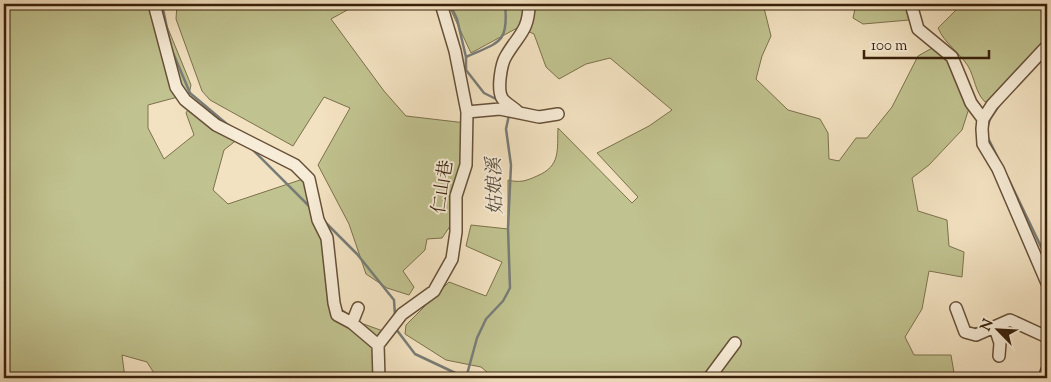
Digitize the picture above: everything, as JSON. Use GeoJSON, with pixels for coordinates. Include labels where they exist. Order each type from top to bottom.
{"type":"FeatureCollection","features":[{"type":"Feature","properties":{"kind":"lane"},"geometry":{"type":"LineString","coordinates":[[154,4],[176,87],[185,100],[216,124],[295,165],[309,179],[318,220],[327,238],[337,315],[352,323],[378,345],[379,378]]}},
{"type":"Feature","properties":{"kind":"lane","name":"仁山巷"},"geometry":{"type":"LineString","coordinates":[[378,345],[402,314],[434,292],[452,259],[456,232],[456,196],[466,166],[467,112],[455,51],[441,4]]}},
{"type":"Feature","properties":{"kind":"lane"},"geometry":{"type":"LineString","coordinates":[[517,110],[502,98],[500,89],[502,71],[505,57],[522,36],[529,14],[529,4]]}},
{"type":"Feature","properties":{"kind":"lane"},"geometry":{"type":"LineString","coordinates":[[911,4],[918,29],[952,57],[971,103],[982,119],[983,144],[998,169],[1047,283]]}},
{"type":"Feature","properties":{"kind":"lane"},"geometry":{"type":"LineString","coordinates":[[982,119],[992,105],[1047,46]]}},
{"type":"Feature","properties":{"kind":"lane"},"geometry":{"type":"LineString","coordinates":[[467,112],[500,109],[517,110],[539,117],[558,114]]}},
{"type":"Feature","properties":{"kind":"lane"},"geometry":{"type":"LineString","coordinates":[[352,323],[358,308]]}},
{"type":"Feature","properties":{"kind":"lane"},"geometry":{"type":"LineString","coordinates":[[956,308],[965,332],[976,335],[1010,320],[1047,337]]}},
{"type":"Feature","properties":{"kind":"lane"},"geometry":{"type":"LineString","coordinates":[[995,328],[1000,343],[999,356]]}},
{"type":"Feature","properties":{"kind":"lane"},"geometry":{"type":"LineString","coordinates":[[709,378],[734,343]]}},
{"type":"Feature","properties":{"kind":"lane"},"geometry":{"type":"LineString","coordinates":[[1044,378],[1047,370]]}},
{"type":"Feature","properties":{"kind":"green space"},"geometry":{"type":"Polygon","coordinates":[[[4,4],[158,4],[191,85],[189,94],[148,105],[148,128],[164,159],[194,135],[186,113],[191,104],[243,135],[224,150],[213,190],[228,204],[309,177],[339,307],[358,322],[383,331],[382,378],[157,378],[147,362],[122,355],[125,378],[4,378],[4,4]]]}},
{"type":"Feature","properties":{"kind":"green space"},"geometry":{"type":"Polygon","coordinates":[[[177,4],[358,4],[331,19],[384,91],[406,116],[466,123],[457,216],[442,238],[427,239],[425,250],[403,271],[414,287],[409,295],[387,288],[366,274],[349,224],[318,165],[350,108],[324,97],[293,146],[210,100],[202,91],[176,19],[177,4]]]}},
{"type":"Feature","properties":{"kind":"green space"},"geometry":{"type":"Polygon","coordinates":[[[448,4],[763,4],[771,36],[762,56],[756,79],[788,110],[820,119],[828,133],[829,159],[839,161],[856,138],[867,138],[892,107],[918,56],[934,47],[947,54],[972,99],[962,130],[929,165],[912,178],[918,211],[947,220],[949,246],[964,252],[962,277],[929,271],[922,309],[905,337],[914,355],[951,355],[954,373],[931,378],[494,378],[481,367],[446,360],[405,334],[406,325],[449,282],[486,296],[502,262],[466,246],[471,225],[508,229],[508,180],[526,180],[545,172],[550,167],[556,156],[558,128],[632,203],[638,197],[597,153],[649,126],[672,110],[610,58],[586,64],[559,79],[546,67],[534,34],[519,27],[471,53],[448,4]]]}},
{"type":"Feature","properties":{"kind":"green space"},"geometry":{"type":"Polygon","coordinates":[[[856,4],[908,4],[905,5],[909,20],[863,24],[853,18],[856,4]]]}},
{"type":"Feature","properties":{"kind":"green space"},"geometry":{"type":"Polygon","coordinates":[[[955,4],[1047,4],[1047,38],[989,102],[985,102],[982,98],[968,66],[944,39],[938,28],[957,9],[955,4]]]}},
{"type":"Feature","properties":{"kind":"waterway"},"geometry":{"type":"LineString","coordinates":[[162,4],[171,48],[190,93],[228,125]]}},
{"type":"Feature","properties":{"kind":"waterway","name":"姑娘溪"},"geometry":{"type":"LineString","coordinates":[[450,4],[457,19],[466,57],[466,70],[484,93],[498,100]]}},
{"type":"Feature","properties":{"kind":"waterway"},"geometry":{"type":"LineString","coordinates":[[466,57],[487,48],[499,40],[505,27],[505,4]]}},
{"type":"Feature","properties":{"kind":"waterway"},"geometry":{"type":"LineString","coordinates":[[987,128],[990,119],[1000,104]]}},
{"type":"Feature","properties":{"kind":"waterway","name":"姑娘溪"},"geometry":{"type":"LineString","coordinates":[[466,378],[477,338],[486,319],[503,301],[510,288],[508,228],[511,165],[506,129],[509,115]]}},
{"type":"Feature","properties":{"kind":"waterway"},"geometry":{"type":"LineString","coordinates":[[987,136],[998,158]]}},
{"type":"Feature","properties":{"kind":"waterway"},"geometry":{"type":"LineString","coordinates":[[253,150],[311,208]]}},
{"type":"Feature","properties":{"kind":"waterway"},"geometry":{"type":"LineString","coordinates":[[1008,178],[1047,259]]}},
{"type":"Feature","properties":{"kind":"waterway"},"geometry":{"type":"LineString","coordinates":[[324,221],[357,254],[394,300],[395,316]]}},
{"type":"Feature","properties":{"kind":"waterway"},"geometry":{"type":"LineString","coordinates":[[396,329],[415,354],[466,378]]}},
{"type":"Feature","properties":{"kind":"waterway"},"geometry":{"type":"LineString","coordinates":[[4,371],[5,378]]}}]}
